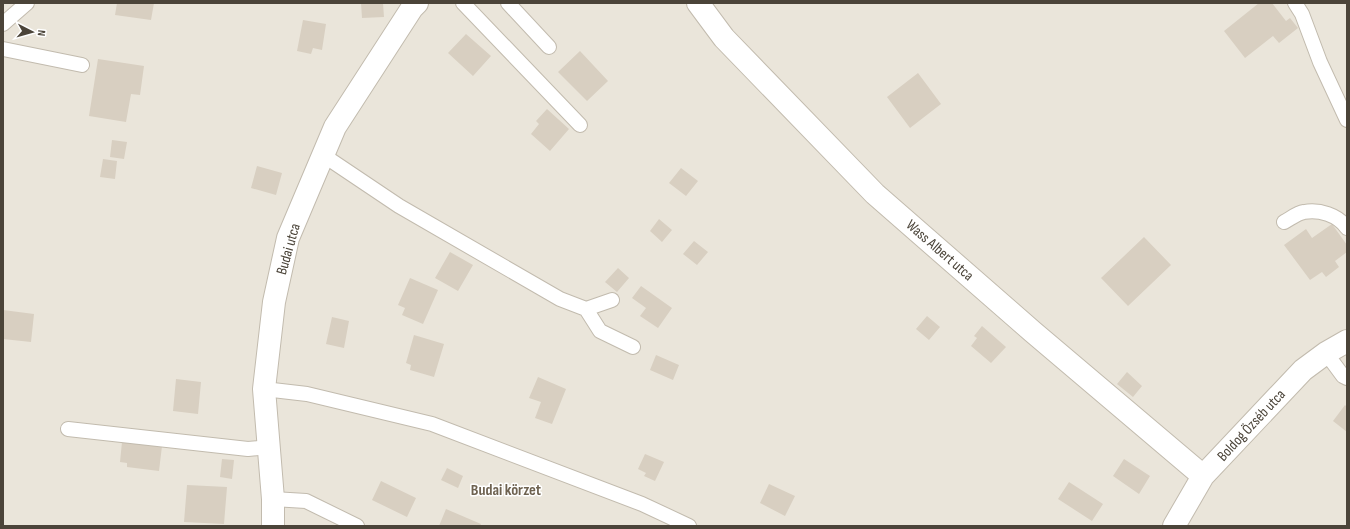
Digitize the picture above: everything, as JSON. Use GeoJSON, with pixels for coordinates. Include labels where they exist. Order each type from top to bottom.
{"type":"FeatureCollection","features":[{"type":"Feature","properties":{"kind":"street","name":"Budai utca"},"geometry":{"type":"LineString","coordinates":[[274,526],[264,389],[274,302],[288,238],[335,127],[412,8],[417,3]]}},
{"type":"Feature","properties":{"kind":"street","name":"Wass Albert utca"},"geometry":{"type":"LineString","coordinates":[[698,3],[724,38],[875,194],[1040,338],[1203,476]]}},
{"type":"Feature","properties":{"kind":"street","name":"Boldog Özséb utca"},"geometry":{"type":"LineString","coordinates":[[1174,526],[1203,476],[1303,370],[1326,353],[1347,341]]}},
{"type":"Feature","properties":{"kind":"lane"},"geometry":{"type":"LineString","coordinates":[[3,24],[27,3]]}},
{"type":"Feature","properties":{"kind":"lane"},"geometry":{"type":"LineString","coordinates":[[463,3],[580,125]]}},
{"type":"Feature","properties":{"kind":"lane"},"geometry":{"type":"LineString","coordinates":[[508,3],[549,47]]}},
{"type":"Feature","properties":{"kind":"lane"},"geometry":{"type":"LineString","coordinates":[[1295,3],[1302,14],[1320,62],[1347,120]]}},
{"type":"Feature","properties":{"kind":"lane"},"geometry":{"type":"LineString","coordinates":[[3,49],[82,65]]}},
{"type":"Feature","properties":{"kind":"lane"},"geometry":{"type":"LineString","coordinates":[[323,155],[399,206],[560,300],[586,309],[612,300]]}},
{"type":"Feature","properties":{"kind":"lane"},"geometry":{"type":"LineString","coordinates":[[1284,222],[1302,212],[1321,211],[1342,221],[1347,228]]}},
{"type":"Feature","properties":{"kind":"lane"},"geometry":{"type":"LineString","coordinates":[[586,309],[600,331],[633,347]]}},
{"type":"Feature","properties":{"kind":"lane"},"geometry":{"type":"LineString","coordinates":[[1326,353],[1343,376],[1347,378]]}},
{"type":"Feature","properties":{"kind":"lane"},"geometry":{"type":"LineString","coordinates":[[264,389],[307,394],[432,424],[642,504],[688,526]]}},
{"type":"Feature","properties":{"kind":"lane"},"geometry":{"type":"LineString","coordinates":[[68,429],[248,449],[269,447]]}},
{"type":"Feature","properties":{"kind":"lane"},"geometry":{"type":"LineString","coordinates":[[273,499],[306,501],[358,526]]}},
{"type":"Feature","properties":{"kind":"shaded area"},"geometry":{"type":"Polygon","coordinates":[[[3,3],[1347,3],[1347,526],[3,526],[3,3]]]}},
{"type":"Feature","properties":{"kind":"building"},"geometry":{"type":"Polygon","coordinates":[[[117,3],[154,3],[151,20],[115,15],[117,3]]]}},
{"type":"Feature","properties":{"kind":"building"},"geometry":{"type":"Polygon","coordinates":[[[361,3],[383,3],[384,17],[362,18],[361,3]]]}},
{"type":"Feature","properties":{"kind":"building"},"geometry":{"type":"Polygon","coordinates":[[[1259,3],[1272,3],[1286,21],[1290,18],[1298,28],[1279,43],[1273,36],[1245,58],[1224,31],[1259,3]]]}},
{"type":"Feature","properties":{"kind":"building"},"geometry":{"type":"Polygon","coordinates":[[[303,20],[326,24],[322,50],[313,48],[311,54],[297,51],[303,20]]]}},
{"type":"Feature","properties":{"kind":"building"},"geometry":{"type":"Polygon","coordinates":[[[466,34],[491,56],[473,76],[448,53],[466,34]]]}},
{"type":"Feature","properties":{"kind":"building"},"geometry":{"type":"Polygon","coordinates":[[[580,51],[608,81],[587,101],[558,72],[580,51]]]}},
{"type":"Feature","properties":{"kind":"building"},"geometry":{"type":"Polygon","coordinates":[[[98,59],[144,66],[140,95],[131,94],[126,122],[89,116],[98,59]]]}},
{"type":"Feature","properties":{"kind":"building"},"geometry":{"type":"Polygon","coordinates":[[[918,73],[941,104],[910,128],[887,97],[918,73]]]}},
{"type":"Feature","properties":{"kind":"building"},"geometry":{"type":"Polygon","coordinates":[[[547,109],[569,129],[550,151],[531,134],[539,124],[536,121],[547,109]]]}},
{"type":"Feature","properties":{"kind":"building"},"geometry":{"type":"Polygon","coordinates":[[[112,140],[127,142],[124,159],[110,157],[112,140]]]}},
{"type":"Feature","properties":{"kind":"building"},"geometry":{"type":"Polygon","coordinates":[[[103,159],[117,161],[115,179],[100,177],[103,159]]]}},
{"type":"Feature","properties":{"kind":"building"},"geometry":{"type":"Polygon","coordinates":[[[257,166],[282,173],[276,195],[251,188],[257,166]]]}},
{"type":"Feature","properties":{"kind":"building"},"geometry":{"type":"Polygon","coordinates":[[[681,168],[698,181],[686,196],[669,183],[681,168]]]}},
{"type":"Feature","properties":{"kind":"building"},"geometry":{"type":"Polygon","coordinates":[[[659,219],[672,230],[662,242],[650,231],[659,219]]]}},
{"type":"Feature","properties":{"kind":"building"},"geometry":{"type":"Polygon","coordinates":[[[1332,224],[1347,245],[1347,252],[1335,261],[1339,267],[1326,277],[1322,272],[1310,280],[1284,245],[1306,229],[1312,238],[1332,224]]]}},
{"type":"Feature","properties":{"kind":"building"},"geometry":{"type":"Polygon","coordinates":[[[1144,237],[1171,265],[1128,306],[1101,278],[1144,237]]]}},
{"type":"Feature","properties":{"kind":"building"},"geometry":{"type":"Polygon","coordinates":[[[694,241],[708,252],[697,265],[683,254],[694,241]]]}},
{"type":"Feature","properties":{"kind":"building"},"geometry":{"type":"Polygon","coordinates":[[[450,252],[473,265],[458,291],[435,278],[450,252]]]}},
{"type":"Feature","properties":{"kind":"building"},"geometry":{"type":"Polygon","coordinates":[[[618,268],[629,278],[617,292],[605,282],[618,268]]]}},
{"type":"Feature","properties":{"kind":"building"},"geometry":{"type":"Polygon","coordinates":[[[410,278],[438,290],[423,324],[402,315],[405,308],[398,305],[410,278]]]}},
{"type":"Feature","properties":{"kind":"building"},"geometry":{"type":"Polygon","coordinates":[[[641,286],[672,308],[658,328],[640,316],[646,308],[632,298],[641,286]]]}},
{"type":"Feature","properties":{"kind":"building"},"geometry":{"type":"Polygon","coordinates":[[[3,310],[34,314],[31,342],[3,339],[3,310]]]}},
{"type":"Feature","properties":{"kind":"building"},"geometry":{"type":"Polygon","coordinates":[[[927,316],[940,327],[929,340],[916,329],[927,316]]]}},
{"type":"Feature","properties":{"kind":"building"},"geometry":{"type":"Polygon","coordinates":[[[332,317],[349,321],[344,348],[326,344],[332,317]]]}},
{"type":"Feature","properties":{"kind":"building"},"geometry":{"type":"Polygon","coordinates":[[[982,326],[1006,347],[991,363],[971,346],[977,338],[974,336],[982,326]]]}},
{"type":"Feature","properties":{"kind":"building"},"geometry":{"type":"Polygon","coordinates":[[[414,335],[444,344],[434,377],[410,370],[411,365],[406,363],[414,335]]]}},
{"type":"Feature","properties":{"kind":"building"},"geometry":{"type":"Polygon","coordinates":[[[656,355],[679,365],[673,380],[650,370],[656,355]]]}},
{"type":"Feature","properties":{"kind":"building"},"geometry":{"type":"Polygon","coordinates":[[[1127,372],[1142,386],[1133,397],[1117,384],[1127,372]]]}},
{"type":"Feature","properties":{"kind":"building"},"geometry":{"type":"Polygon","coordinates":[[[538,377],[566,389],[552,424],[535,418],[541,402],[529,398],[538,377]]]}},
{"type":"Feature","properties":{"kind":"building"},"geometry":{"type":"Polygon","coordinates":[[[176,379],[201,382],[198,414],[173,411],[176,379]]]}},
{"type":"Feature","properties":{"kind":"building"},"geometry":{"type":"Polygon","coordinates":[[[1345,405],[1347,407],[1347,432],[1333,421],[1345,405]]]}},
{"type":"Feature","properties":{"kind":"building"},"geometry":{"type":"Polygon","coordinates":[[[122,442],[162,446],[159,471],[127,467],[127,463],[120,462],[122,442]]]}},
{"type":"Feature","properties":{"kind":"building"},"geometry":{"type":"Polygon","coordinates":[[[645,454],[664,462],[655,481],[644,476],[646,473],[638,469],[645,454]]]}},
{"type":"Feature","properties":{"kind":"building"},"geometry":{"type":"Polygon","coordinates":[[[222,459],[234,460],[232,479],[220,477],[222,459]]]}},
{"type":"Feature","properties":{"kind":"building"},"geometry":{"type":"Polygon","coordinates":[[[1124,459],[1150,476],[1139,494],[1113,476],[1124,459]]]}},
{"type":"Feature","properties":{"kind":"building"},"geometry":{"type":"Polygon","coordinates":[[[447,468],[463,476],[458,488],[441,480],[447,468]]]}},
{"type":"Feature","properties":{"kind":"building"},"geometry":{"type":"Polygon","coordinates":[[[381,481],[416,498],[407,517],[372,500],[381,481]]]}},
{"type":"Feature","properties":{"kind":"building"},"geometry":{"type":"Polygon","coordinates":[[[1069,482],[1103,504],[1092,521],[1058,499],[1069,482]]]}},
{"type":"Feature","properties":{"kind":"building"},"geometry":{"type":"Polygon","coordinates":[[[769,484],[795,496],[785,516],[760,503],[769,484]]]}},
{"type":"Feature","properties":{"kind":"building"},"geometry":{"type":"Polygon","coordinates":[[[187,485],[227,487],[224,524],[184,522],[187,485]]]}},
{"type":"Feature","properties":{"kind":"building"},"geometry":{"type":"Polygon","coordinates":[[[446,509],[481,524],[480,526],[439,526],[446,509]]]}},
{"type":"Feature","properties":{"kind":"district","name":"Budai körzet"},"geometry":{"type":"Point","coordinates":[506,489]}}]}
